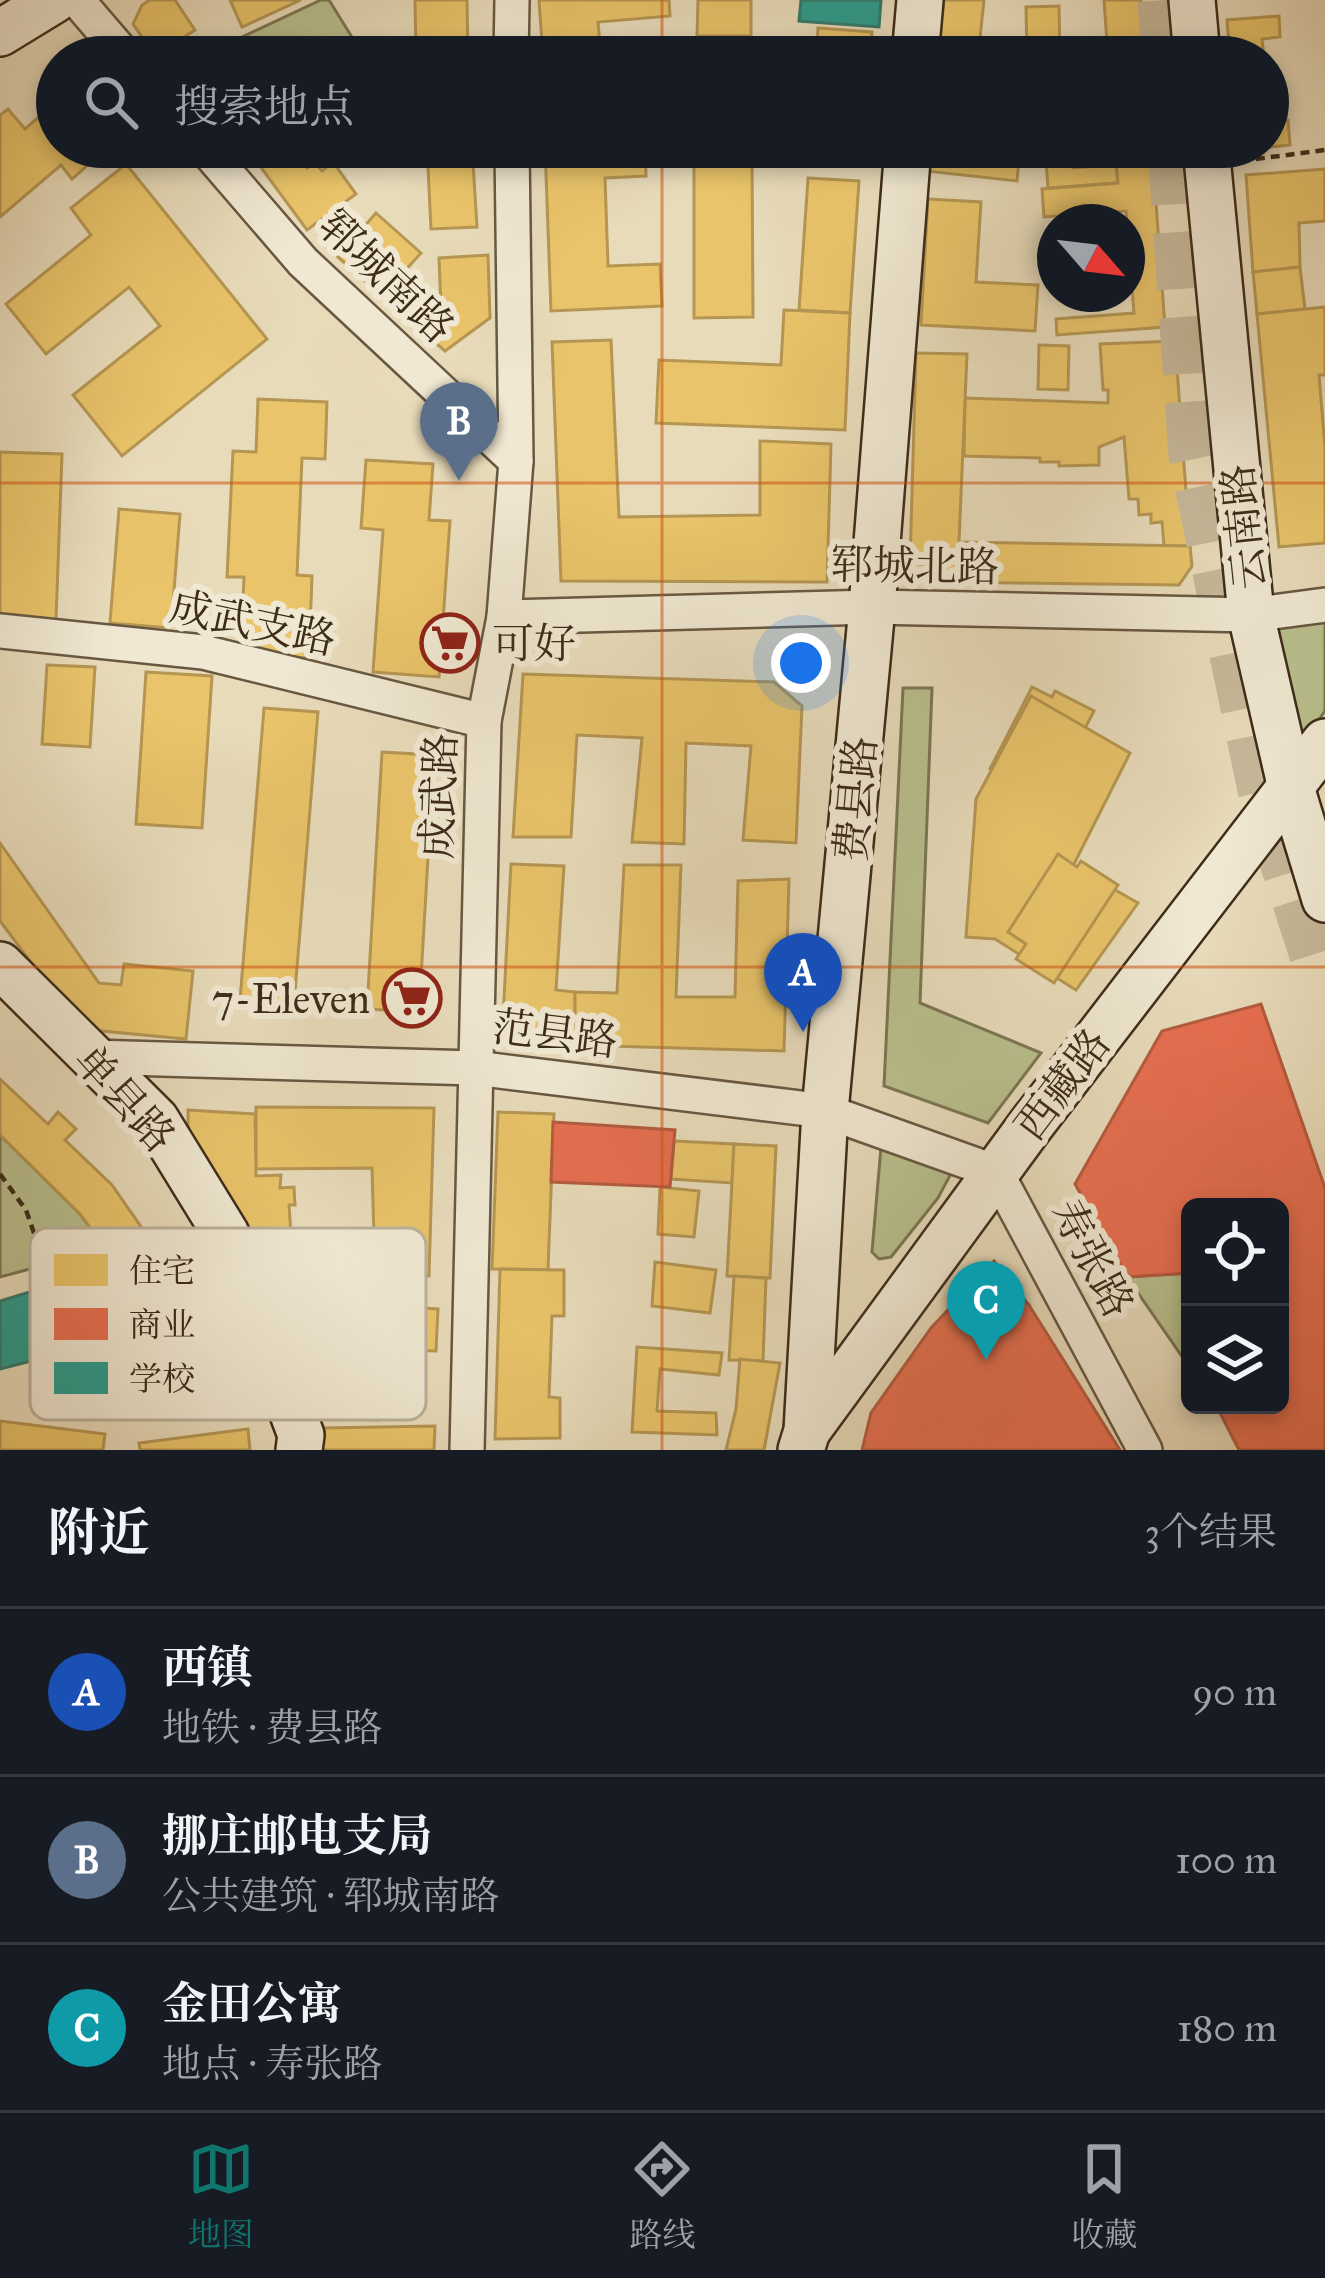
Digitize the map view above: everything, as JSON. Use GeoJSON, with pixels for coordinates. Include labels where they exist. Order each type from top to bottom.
{"type":"FeatureCollection","features":[{"type":"Feature","properties":{"kind":"street"},"geometry":{"type":"LineString","coordinates":[[0,33],[54,0]]}},
{"type":"Feature","properties":{"kind":"street"},"geometry":{"type":"LineString","coordinates":[[76,0],[108,36]]}},
{"type":"Feature","properties":{"kind":"street"},"geometry":{"type":"LineString","coordinates":[[511,36],[512,0]]}},
{"type":"Feature","properties":{"kind":"street"},"geometry":{"type":"LineString","coordinates":[[917,36],[920,0]]}},
{"type":"Feature","properties":{"kind":"street"},"geometry":{"type":"LineString","coordinates":[[1192,0],[1195,36]]}},
{"type":"Feature","properties":{"kind":"street","name":"郓城南路"},"geometry":{"type":"LineString","coordinates":[[222,168],[303,262],[516,461]]}},
{"type":"Feature","properties":{"kind":"street","name":"成武路"},"geometry":{"type":"LineString","coordinates":[[467,1450],[484,722],[503,617],[516,461],[512,168]]}},
{"type":"Feature","properties":{"kind":"street","name":"费县路"},"geometry":{"type":"LineString","coordinates":[[804,1440],[825,1111],[906,168]]}},
{"type":"Feature","properties":{"kind":"street","name":"云南路"},"geometry":{"type":"LineString","coordinates":[[1208,168],[1252,615],[1290,784],[1325,899]]}},
{"type":"Feature","properties":{"kind":"street","name":"郓城北路"},"geometry":{"type":"LineString","coordinates":[[503,617],[872,607],[1252,615],[1325,605]]}},
{"type":"Feature","properties":{"kind":"street","name":"成武支路"},"geometry":{"type":"LineString","coordinates":[[0,631],[202,652],[484,722]]}},
{"type":"Feature","properties":{"kind":"street","name":"西藏路"},"geometry":{"type":"LineString","coordinates":[[804,1440],[995,1172],[1325,742]]}},
{"type":"Feature","properties":{"kind":"street","name":"单县路"},"geometry":{"type":"LineString","coordinates":[[0,965],[156,1120],[222,1228]]}},
{"type":"Feature","properties":{"kind":"street","name":"范县路"},"geometry":{"type":"LineString","coordinates":[[92,1058],[476,1067],[825,1111],[995,1172]]}},
{"type":"Feature","properties":{"kind":"street","name":"寿张路"},"geometry":{"type":"LineString","coordinates":[[995,1172],[1145,1450]]}},
{"type":"Feature","properties":{"kind":"street","name":"单县路"},"geometry":{"type":"LineString","coordinates":[[295,1420],[301,1436],[299,1450]]}},
{"type":"Feature","properties":{"kind":"path"},"geometry":{"type":"LineString","coordinates":[[1289,151],[1325,149]]}},
{"type":"Feature","properties":{"kind":"path"},"geometry":{"type":"LineString","coordinates":[[0,1174],[26,1210],[32,1228]]}},
{"type":"Feature","properties":{"kind":"green space"},"geometry":{"type":"Polygon","coordinates":[[[329,0],[351,36],[244,36],[329,0]]]}},
{"type":"Feature","properties":{"kind":"green space"},"geometry":{"type":"Polygon","coordinates":[[[1325,620],[1325,711],[1295,753],[1278,626],[1325,620]]]}},
{"type":"Feature","properties":{"kind":"green space"},"geometry":{"type":"Polygon","coordinates":[[[903,688],[932,688],[920,1003],[1041,1053],[988,1123],[884,1086],[903,688]]]}},
{"type":"Feature","properties":{"kind":"green space"},"geometry":{"type":"Polygon","coordinates":[[[0,1135],[91,1228],[30,1228],[30,1269],[0,1277],[0,1135]]]}},
{"type":"Feature","properties":{"kind":"green space"},"geometry":{"type":"Polygon","coordinates":[[[881,1147],[955,1166],[938,1198],[891,1257],[879,1259],[872,1252],[881,1147]]]}},
{"type":"Feature","properties":{"kind":"green space"},"geometry":{"type":"Polygon","coordinates":[[[1181,1274],[1181,1355],[1127,1277],[1181,1274]]]}},
{"type":"Feature","properties":{"kind":"building: 住宅"},"geometry":{"type":"Polygon","coordinates":[[[150,0],[175,0],[195,30],[186,36],[141,36],[133,24],[142,5],[150,0]]]}},
{"type":"Feature","properties":{"kind":"building: 住宅"},"geometry":{"type":"Polygon","coordinates":[[[230,0],[301,0],[242,27],[230,0]]]}},
{"type":"Feature","properties":{"kind":"building: 住宅"},"geometry":{"type":"Polygon","coordinates":[[[415,0],[467,0],[468,36],[416,36],[415,0]]]}},
{"type":"Feature","properties":{"kind":"building: 住宅"},"geometry":{"type":"Polygon","coordinates":[[[539,0],[669,0],[670,16],[598,22],[599,36],[542,36],[539,0]]]}},
{"type":"Feature","properties":{"kind":"building: 住宅"},"geometry":{"type":"Polygon","coordinates":[[[698,0],[751,0],[751,36],[697,36],[698,0]]]}},
{"type":"Feature","properties":{"kind":"building: 住宅"},"geometry":{"type":"Polygon","coordinates":[[[944,0],[984,0],[980,36],[940,36],[944,0]]]}},
{"type":"Feature","properties":{"kind":"building: 住宅"},"geometry":{"type":"Polygon","coordinates":[[[1104,0],[1141,0],[1144,36],[1107,36],[1104,0]]]}},
{"type":"Feature","properties":{"kind":"building: 住宅"},"geometry":{"type":"Polygon","coordinates":[[[1059,6],[1060,36],[1027,36],[1026,7],[1059,6]]]}},
{"type":"Feature","properties":{"kind":"building: 住宅"},"geometry":{"type":"Polygon","coordinates":[[[1279,16],[1280,36],[1228,36],[1227,20],[1279,16]]]}},
{"type":"Feature","properties":{"kind":"building: 住宅"},"geometry":{"type":"Polygon","coordinates":[[[818,28],[872,32],[872,36],[817,36],[818,28]]]}},
{"type":"Feature","properties":{"kind":"building: 住宅"},"geometry":{"type":"Polygon","coordinates":[[[8,109],[25,129],[36,119],[36,168],[57,168],[0,217],[0,115],[8,109]]]}},
{"type":"Feature","properties":{"kind":"building: 住宅"},"geometry":{"type":"Polygon","coordinates":[[[63,168],[84,168],[72,179],[63,168]]]}},
{"type":"Feature","properties":{"kind":"building: 住宅"},"geometry":{"type":"Polygon","coordinates":[[[121,168],[129,168],[267,339],[122,456],[73,395],[160,326],[129,287],[46,354],[6,304],[91,235],[71,208],[121,168]]]}},
{"type":"Feature","properties":{"kind":"building: 住宅"},"geometry":{"type":"Polygon","coordinates":[[[261,168],[337,168],[356,194],[307,230],[261,168]]]}},
{"type":"Feature","properties":{"kind":"building: 住宅"},"geometry":{"type":"Polygon","coordinates":[[[428,168],[473,168],[477,227],[431,229],[428,168]]]}},
{"type":"Feature","properties":{"kind":"building: 住宅"},"geometry":{"type":"Polygon","coordinates":[[[546,168],[646,168],[646,176],[605,178],[608,266],[660,264],[662,306],[551,311],[546,168]]]}},
{"type":"Feature","properties":{"kind":"building: 住宅"},"geometry":{"type":"Polygon","coordinates":[[[694,168],[752,168],[753,317],[694,318],[694,168]]]}},
{"type":"Feature","properties":{"kind":"building: 住宅"},"geometry":{"type":"Polygon","coordinates":[[[926,168],[1018,168],[1017,181],[926,168]]]}},
{"type":"Feature","properties":{"kind":"building: 住宅"},"geometry":{"type":"Polygon","coordinates":[[[1047,168],[1116,168],[1118,183],[1048,188],[1047,168]]]}},
{"type":"Feature","properties":{"kind":"building: 住宅"},"geometry":{"type":"Polygon","coordinates":[[[1117,168],[1154,168],[1165,327],[1057,335],[1056,319],[1145,312],[1145,204],[1043,204],[1042,189],[1118,183],[1117,168]]]}},
{"type":"Feature","properties":{"kind":"building: 住宅"},"geometry":{"type":"Polygon","coordinates":[[[1325,169],[1325,221],[1299,223],[1300,267],[1253,272],[1246,175],[1325,169]]]}},
{"type":"Feature","properties":{"kind":"building: 住宅"},"geometry":{"type":"Polygon","coordinates":[[[808,178],[859,181],[850,313],[799,310],[808,178]]]}},
{"type":"Feature","properties":{"kind":"building: 住宅"},"geometry":{"type":"Polygon","coordinates":[[[928,199],[981,202],[976,282],[1037,285],[1035,331],[921,325],[928,199]]]}},
{"type":"Feature","properties":{"kind":"building: 住宅"},"geometry":{"type":"Polygon","coordinates":[[[376,213],[421,253],[402,274],[441,308],[439,258],[488,255],[490,318],[445,351],[338,257],[376,213]]]}},
{"type":"Feature","properties":{"kind":"building: 住宅"},"geometry":{"type":"Polygon","coordinates":[[[1300,267],[1305,309],[1257,314],[1253,272],[1300,267]]]}},
{"type":"Feature","properties":{"kind":"building: 住宅"},"geometry":{"type":"Polygon","coordinates":[[[1325,307],[1325,375],[1319,375],[1325,543],[1279,547],[1257,314],[1325,307]]]}},
{"type":"Feature","properties":{"kind":"building: 住宅"},"geometry":{"type":"Polygon","coordinates":[[[784,310],[850,313],[845,430],[656,423],[659,360],[781,365],[784,310]]]}},
{"type":"Feature","properties":{"kind":"building: 住宅"},"geometry":{"type":"Polygon","coordinates":[[[611,340],[619,517],[760,515],[760,441],[831,444],[827,582],[561,581],[552,342],[611,340]]]}},
{"type":"Feature","properties":{"kind":"building: 住宅"},"geometry":{"type":"Polygon","coordinates":[[[1175,341],[1190,546],[1164,546],[1162,522],[1151,523],[1151,514],[1139,515],[1138,499],[1129,499],[1124,437],[1099,447],[1099,465],[1059,466],[1059,462],[1040,462],[1040,458],[964,456],[965,398],[1108,403],[1100,344],[1175,341]]]}},
{"type":"Feature","properties":{"kind":"building: 住宅"},"geometry":{"type":"Polygon","coordinates":[[[1039,345],[1069,346],[1068,390],[1038,389],[1039,345]]]}},
{"type":"Feature","properties":{"kind":"building: 住宅"},"geometry":{"type":"Polygon","coordinates":[[[916,353],[967,354],[959,542],[1190,546],[1192,566],[1179,585],[928,582],[929,565],[910,563],[916,353]]]}},
{"type":"Feature","properties":{"kind":"building: 住宅"},"geometry":{"type":"Polygon","coordinates":[[[258,399],[327,402],[325,459],[302,458],[297,575],[312,576],[309,658],[253,656],[254,641],[241,640],[244,577],[227,577],[233,451],[256,452],[258,399]]]}},
{"type":"Feature","properties":{"kind":"building: 住宅"},"geometry":{"type":"Polygon","coordinates":[[[0,452],[62,454],[56,620],[0,618],[0,452]]]}},
{"type":"Feature","properties":{"kind":"building: 住宅"},"geometry":{"type":"Polygon","coordinates":[[[366,460],[433,464],[429,520],[450,521],[439,677],[373,672],[383,530],[361,528],[366,460]]]}},
{"type":"Feature","properties":{"kind":"building: 住宅"},"geometry":{"type":"Polygon","coordinates":[[[119,509],[180,514],[171,628],[110,623],[119,509]]]}},
{"type":"Feature","properties":{"kind":"building: 住宅"},"geometry":{"type":"Polygon","coordinates":[[[47,665],[95,667],[90,747],[42,744],[47,665]]]}},
{"type":"Feature","properties":{"kind":"building: 住宅"},"geometry":{"type":"Polygon","coordinates":[[[146,672],[212,676],[202,828],[136,824],[146,672]]]}},
{"type":"Feature","properties":{"kind":"building: 住宅"},"geometry":{"type":"Polygon","coordinates":[[[523,674],[774,682],[802,706],[796,843],[743,840],[751,746],[686,743],[684,844],[632,842],[642,738],[577,735],[571,837],[513,837],[523,674]]]}},
{"type":"Feature","properties":{"kind":"building: 住宅"},"geometry":{"type":"Polygon","coordinates":[[[1032,687],[1052,697],[1055,691],[1094,711],[1040,815],[1000,795],[1008,779],[990,769],[1032,687]]]}},
{"type":"Feature","properties":{"kind":"building: 住宅"},"geometry":{"type":"Polygon","coordinates":[[[1031,696],[1130,753],[1073,866],[1138,903],[1076,990],[995,939],[966,937],[976,799],[1031,696]]]}},
{"type":"Feature","properties":{"kind":"building: 住宅"},"geometry":{"type":"Polygon","coordinates":[[[264,708],[318,712],[294,1004],[240,1000],[264,708]]]}},
{"type":"Feature","properties":{"kind":"building: 住宅"},"geometry":{"type":"Polygon","coordinates":[[[382,752],[434,755],[419,1012],[367,1009],[382,752]]]}},
{"type":"Feature","properties":{"kind":"building: 住宅"},"geometry":{"type":"Polygon","coordinates":[[[0,843],[99,983],[121,985],[124,964],[193,971],[186,1039],[81,1029],[0,921],[0,843]]]}},
{"type":"Feature","properties":{"kind":"building: 住宅"},"geometry":{"type":"Polygon","coordinates":[[[1058,854],[1077,867],[1081,861],[1118,885],[1054,983],[1016,959],[1026,944],[1008,932],[1058,854]]]}},
{"type":"Feature","properties":{"kind":"building: 住宅"},"geometry":{"type":"Polygon","coordinates":[[[511,864],[564,866],[556,990],[575,992],[575,1038],[502,1037],[511,864]]]}},
{"type":"Feature","properties":{"kind":"building: 住宅"},"geometry":{"type":"Polygon","coordinates":[[[624,865],[681,865],[676,997],[735,997],[738,881],[789,879],[784,1051],[575,1045],[575,992],[617,993],[624,865]]]}},
{"type":"Feature","properties":{"kind":"building: 住宅"},"geometry":{"type":"Polygon","coordinates":[[[1200,1042],[1242,1064],[1161,1219],[1119,1196],[1200,1042]]]}},
{"type":"Feature","properties":{"kind":"building: 住宅"},"geometry":{"type":"Polygon","coordinates":[[[0,1079],[48,1124],[58,1112],[76,1129],[65,1140],[112,1185],[142,1228],[90,1228],[0,1135],[0,1079]]]}},
{"type":"Feature","properties":{"kind":"building: 住宅"},"geometry":{"type":"Polygon","coordinates":[[[256,1107],[434,1108],[429,1276],[426,1228],[374,1228],[372,1168],[256,1169],[256,1107]]]}},
{"type":"Feature","properties":{"kind":"building: 住宅"},"geometry":{"type":"Polygon","coordinates":[[[188,1110],[255,1114],[256,1176],[281,1175],[280,1188],[294,1187],[291,1228],[229,1228],[216,1203],[217,1176],[197,1176],[188,1154],[188,1110]]]}},
{"type":"Feature","properties":{"kind":"building: 住宅"},"geometry":{"type":"Polygon","coordinates":[[[498,1112],[554,1114],[548,1270],[492,1269],[498,1112]]]}},
{"type":"Feature","properties":{"kind":"building: 住宅"},"geometry":{"type":"Polygon","coordinates":[[[674,1141],[734,1144],[732,1183],[671,1179],[674,1141]]]}},
{"type":"Feature","properties":{"kind":"building: 住宅"},"geometry":{"type":"Polygon","coordinates":[[[734,1144],[776,1146],[770,1278],[727,1276],[734,1144]]]}},
{"type":"Feature","properties":{"kind":"building: 住宅"},"geometry":{"type":"Polygon","coordinates":[[[660,1187],[699,1191],[694,1237],[658,1234],[660,1187]]]}},
{"type":"Feature","properties":{"kind":"building: 住宅"},"geometry":{"type":"Polygon","coordinates":[[[655,1262],[716,1270],[710,1313],[652,1306],[655,1262]]]}},
{"type":"Feature","properties":{"kind":"building: 住宅"},"geometry":{"type":"Polygon","coordinates":[[[500,1269],[564,1270],[564,1316],[552,1316],[549,1397],[560,1398],[560,1438],[495,1439],[500,1269]]]}},
{"type":"Feature","properties":{"kind":"building: 住宅"},"geometry":{"type":"Polygon","coordinates":[[[734,1276],[766,1278],[763,1361],[729,1360],[734,1276]]]}},
{"type":"Feature","properties":{"kind":"building: 住宅"},"geometry":{"type":"Polygon","coordinates":[[[981,1280],[1029,1305],[953,1450],[892,1450],[981,1280]]]}},
{"type":"Feature","properties":{"kind":"building: 住宅"},"geometry":{"type":"Polygon","coordinates":[[[1313,1295],[1325,1302],[1325,1388],[1291,1450],[1253,1450],[1233,1439],[1247,1414],[1289,1414],[1289,1338],[1313,1295]]]}},
{"type":"Feature","properties":{"kind":"building: 住宅"},"geometry":{"type":"Polygon","coordinates":[[[426,1308],[438,1309],[436,1351],[426,1351],[426,1308]]]}},
{"type":"Feature","properties":{"kind":"building: 住宅"},"geometry":{"type":"Polygon","coordinates":[[[637,1347],[722,1353],[719,1375],[660,1369],[657,1411],[716,1413],[717,1435],[632,1432],[637,1347]]]}},
{"type":"Feature","properties":{"kind":"building: 住宅"},"geometry":{"type":"Polygon","coordinates":[[[740,1359],[780,1363],[764,1450],[726,1450],[736,1409],[740,1359]]]}},
{"type":"Feature","properties":{"kind":"building: 住宅"},"geometry":{"type":"Polygon","coordinates":[[[1031,1412],[1058,1425],[1073,1414],[1099,1449],[1012,1450],[1031,1412]]]}},
{"type":"Feature","properties":{"kind":"building: 住宅"},"geometry":{"type":"Polygon","coordinates":[[[0,1421],[105,1434],[103,1450],[0,1450],[0,1421]]]}},
{"type":"Feature","properties":{"kind":"building: 住宅"},"geometry":{"type":"Polygon","coordinates":[[[435,1426],[434,1450],[322,1450],[323,1428],[435,1426]]]}},
{"type":"Feature","properties":{"kind":"building: 住宅"},"geometry":{"type":"Polygon","coordinates":[[[248,1429],[250,1450],[140,1450],[139,1443],[248,1429]]]}},
{"type":"Feature","properties":{"kind":"building: 商业"},"geometry":{"type":"Polygon","coordinates":[[[1261,1004],[1325,1188],[1325,1450],[1239,1450],[1221,1414],[1289,1414],[1289,1198],[1181,1198],[1181,1274],[1127,1277],[1075,1184],[1162,1031],[1261,1004]]]}},
{"type":"Feature","properties":{"kind":"building: 商业"},"geometry":{"type":"Polygon","coordinates":[[[553,1122],[675,1130],[670,1187],[551,1182],[553,1122]]]}},
{"type":"Feature","properties":{"kind":"building: 商业"},"geometry":{"type":"Polygon","coordinates":[[[994,1261],[1029,1305],[1120,1450],[862,1450],[871,1413],[931,1328],[994,1261]]]}},
{"type":"Feature","properties":{"kind":"building: 学校"},"geometry":{"type":"Polygon","coordinates":[[[801,0],[881,0],[879,27],[799,21],[801,0]]]}},
{"type":"Feature","properties":{"kind":"building: 学校"},"geometry":{"type":"Polygon","coordinates":[[[30,1292],[30,1361],[0,1369],[0,1301],[30,1292]]]}},
{"type":"Feature","properties":{"kind":"tunnel"},"geometry":{"type":"LineString","coordinates":[[1166,0],[1169,36]]}},
{"type":"Feature","properties":{"kind":"tunnel"},"geometry":{"type":"LineString","coordinates":[[1177,168],[1197,455],[1268,799],[1325,976]]}},
{"type":"Feature","properties":{"kind":"place","name":"挪庄邮电支局"},"geometry":{"type":"Point","coordinates":[459,481]}},
{"type":"Feature","properties":{"kind":"place","name":"可好"},"geometry":{"type":"Point","coordinates":[450,643]}},
{"type":"Feature","properties":{"kind":"place","name":"7-Eleven"},"geometry":{"type":"Point","coordinates":[412,998]}},
{"type":"Feature","properties":{"kind":"place","name":"西镇"},"geometry":{"type":"Point","coordinates":[803,1032]}},
{"type":"Feature","properties":{"kind":"place","name":"金田公寓"},"geometry":{"type":"Point","coordinates":[986,1360]}}]}
